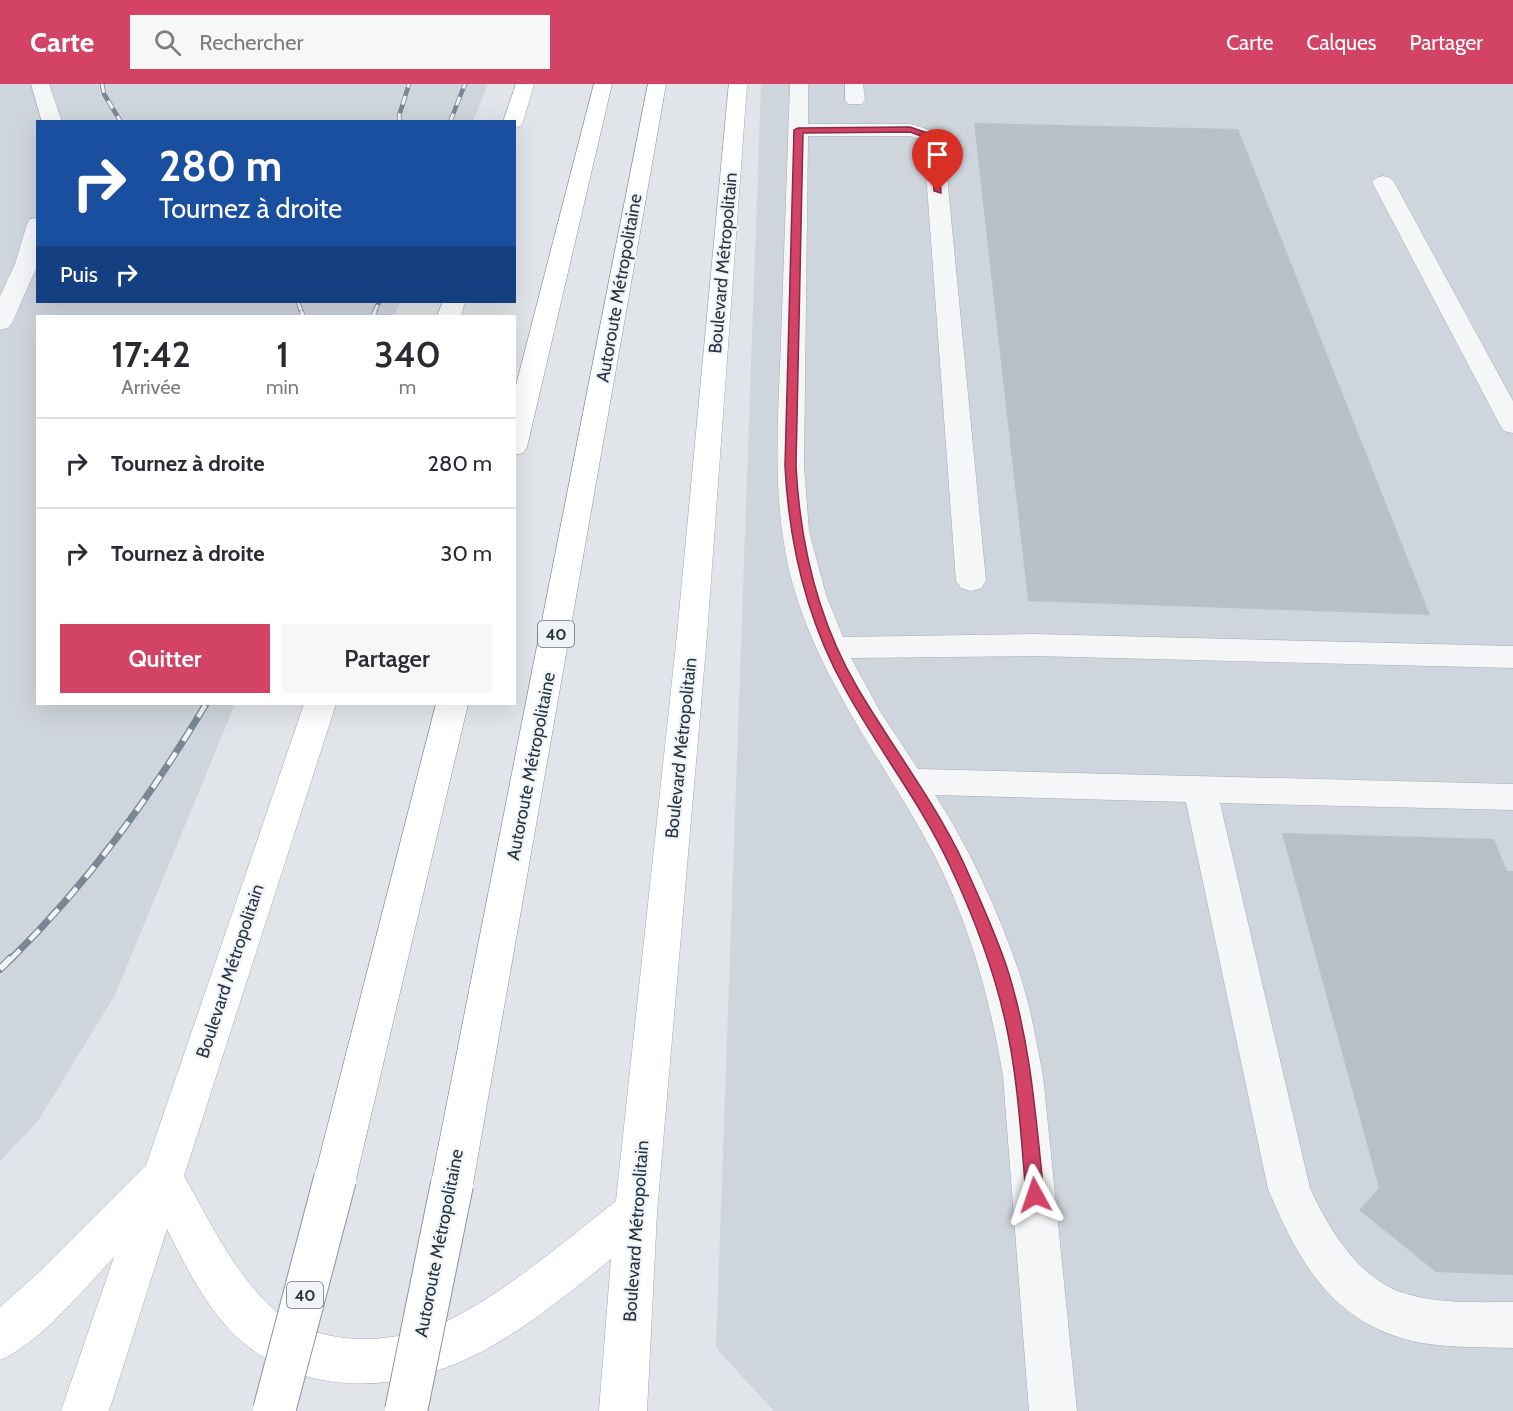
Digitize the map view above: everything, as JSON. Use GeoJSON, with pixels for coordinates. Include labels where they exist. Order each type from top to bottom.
{"type":"FeatureCollection","features":[{"type":"Feature","properties":{"kind":"main road"},"geometry":{"type":"LineString","coordinates":[[514,120],[525,84]]}},
{"type":"Feature","properties":{"kind":"main road"},"geometry":{"type":"LineString","coordinates":[[516,439],[603,84]]}},
{"type":"Feature","properties":{"kind":"main road","name":"Autoroute Métropolitaine"},"geometry":{"type":"LineString","coordinates":[[405,1411],[452,1184],[531,769],[657,84]]}},
{"type":"Feature","properties":{"kind":"main road","name":"Boulevard Métropolitain"},"geometry":{"type":"LineString","coordinates":[[623,1411],[636,1212],[692,635],[738,84]]}},
{"type":"Feature","properties":{"kind":"main road","name":"Boulevard Métropolitain"},"geometry":{"type":"LineString","coordinates":[[85,1411],[320,705]]}},
{"type":"Feature","properties":{"kind":"main road","name":"40"},"geometry":{"type":"LineString","coordinates":[[274,1411],[335,1179],[452,705]]}},
{"type":"Feature","properties":{"kind":"main road"},"geometry":{"type":"LineString","coordinates":[[0,1337],[54,1289],[162,1176],[215,1273],[254,1322],[285,1346],[322,1359],[356,1362],[407,1355],[439,1347],[473,1332],[537,1289],[636,1212]]}},
{"type":"Feature","properties":{"kind":"street"},"geometry":{"type":"LineString","coordinates":[[40,84],[51,120]]}},
{"type":"Feature","properties":{"kind":"street"},"geometry":{"type":"LineString","coordinates":[[799,84],[790,466],[792,499],[802,563],[811,595],[850,687],[934,822],[957,866],[1000,970],[1013,1021],[1023,1076],[1053,1411]]}},
{"type":"Feature","properties":{"kind":"street"},"geometry":{"type":"LineString","coordinates":[[798,130],[910,129],[927,135],[934,145],[971,581]]}},
{"type":"Feature","properties":{"kind":"street"},"geometry":{"type":"LineString","coordinates":[[1383,182],[1513,424]]}},
{"type":"Feature","properties":{"kind":"street"},"geometry":{"type":"LineString","coordinates":[[0,323],[26,264],[36,231]]}},
{"type":"Feature","properties":{"kind":"street"},"geometry":{"type":"LineString","coordinates":[[832,648],[1035,645],[1513,657]]}},
{"type":"Feature","properties":{"kind":"street"},"geometry":{"type":"LineString","coordinates":[[908,782],[1513,797]]}},
{"type":"Feature","properties":{"kind":"street"},"geometry":{"type":"LineString","coordinates":[[1200,789],[1289,1188],[1302,1222],[1325,1259],[1372,1303],[1407,1317],[1445,1324],[1513,1325]]}},
{"type":"Feature","properties":{"kind":"shaded area"},"geometry":{"type":"Polygon","coordinates":[[[0,84],[488,84],[473,120],[36,120],[36,303],[400,303],[394,315],[36,315],[36,705],[235,705],[115,995],[38,1121],[0,1161],[0,84]]]}},
{"type":"Feature","properties":{"kind":"shaded area"},"geometry":{"type":"Polygon","coordinates":[[[761,84],[1513,84],[1513,1411],[774,1411],[716,1348],[761,84]]]}},
{"type":"Feature","properties":{"kind":"building"},"geometry":{"type":"Polygon","coordinates":[[[974,123],[1238,129],[1430,615],[1028,601],[974,123]]]}},
{"type":"Feature","properties":{"kind":"building"},"geometry":{"type":"Polygon","coordinates":[[[1282,833],[1494,839],[1507,871],[1513,871],[1513,1275],[1436,1272],[1359,1210],[1379,1188],[1282,833]]]}},
{"type":"Feature","properties":{"kind":"railway"},"geometry":{"type":"LineString","coordinates":[[102,84],[104,94],[120,120]]}},
{"type":"Feature","properties":{"kind":"railway"},"geometry":{"type":"LineString","coordinates":[[400,120],[409,84]]}},
{"type":"Feature","properties":{"kind":"railway"},"geometry":{"type":"LineString","coordinates":[[451,120],[465,84]]}},
{"type":"Feature","properties":{"kind":"railway"},"geometry":{"type":"LineString","coordinates":[[298,303],[302,313]]}},
{"type":"Feature","properties":{"kind":"railway"},"geometry":{"type":"LineString","coordinates":[[374,313],[379,303]]}},
{"type":"Feature","properties":{"kind":"railway"},"geometry":{"type":"LineString","coordinates":[[301,311],[303,315]]}},
{"type":"Feature","properties":{"kind":"railway"},"geometry":{"type":"LineString","coordinates":[[373,315],[375,311]]}},
{"type":"Feature","properties":{"kind":"railway"},"geometry":{"type":"LineString","coordinates":[[10,960],[39,931],[92,870],[140,806],[205,705]]}},
{"type":"Feature","properties":{"kind":"railway"},"geometry":{"type":"LineString","coordinates":[[0,969],[11,958]]}},
{"type":"Feature","properties":{"kind":"route"},"geometry":{"type":"LineString","coordinates":[[938,191],[934,145],[927,135],[910,129],[798,130],[790,466],[795,531],[811,595],[836,660],[850,687],[934,822],[957,866],[1000,970],[1013,1021],[1023,1076],[1035,1195]]}}]}
